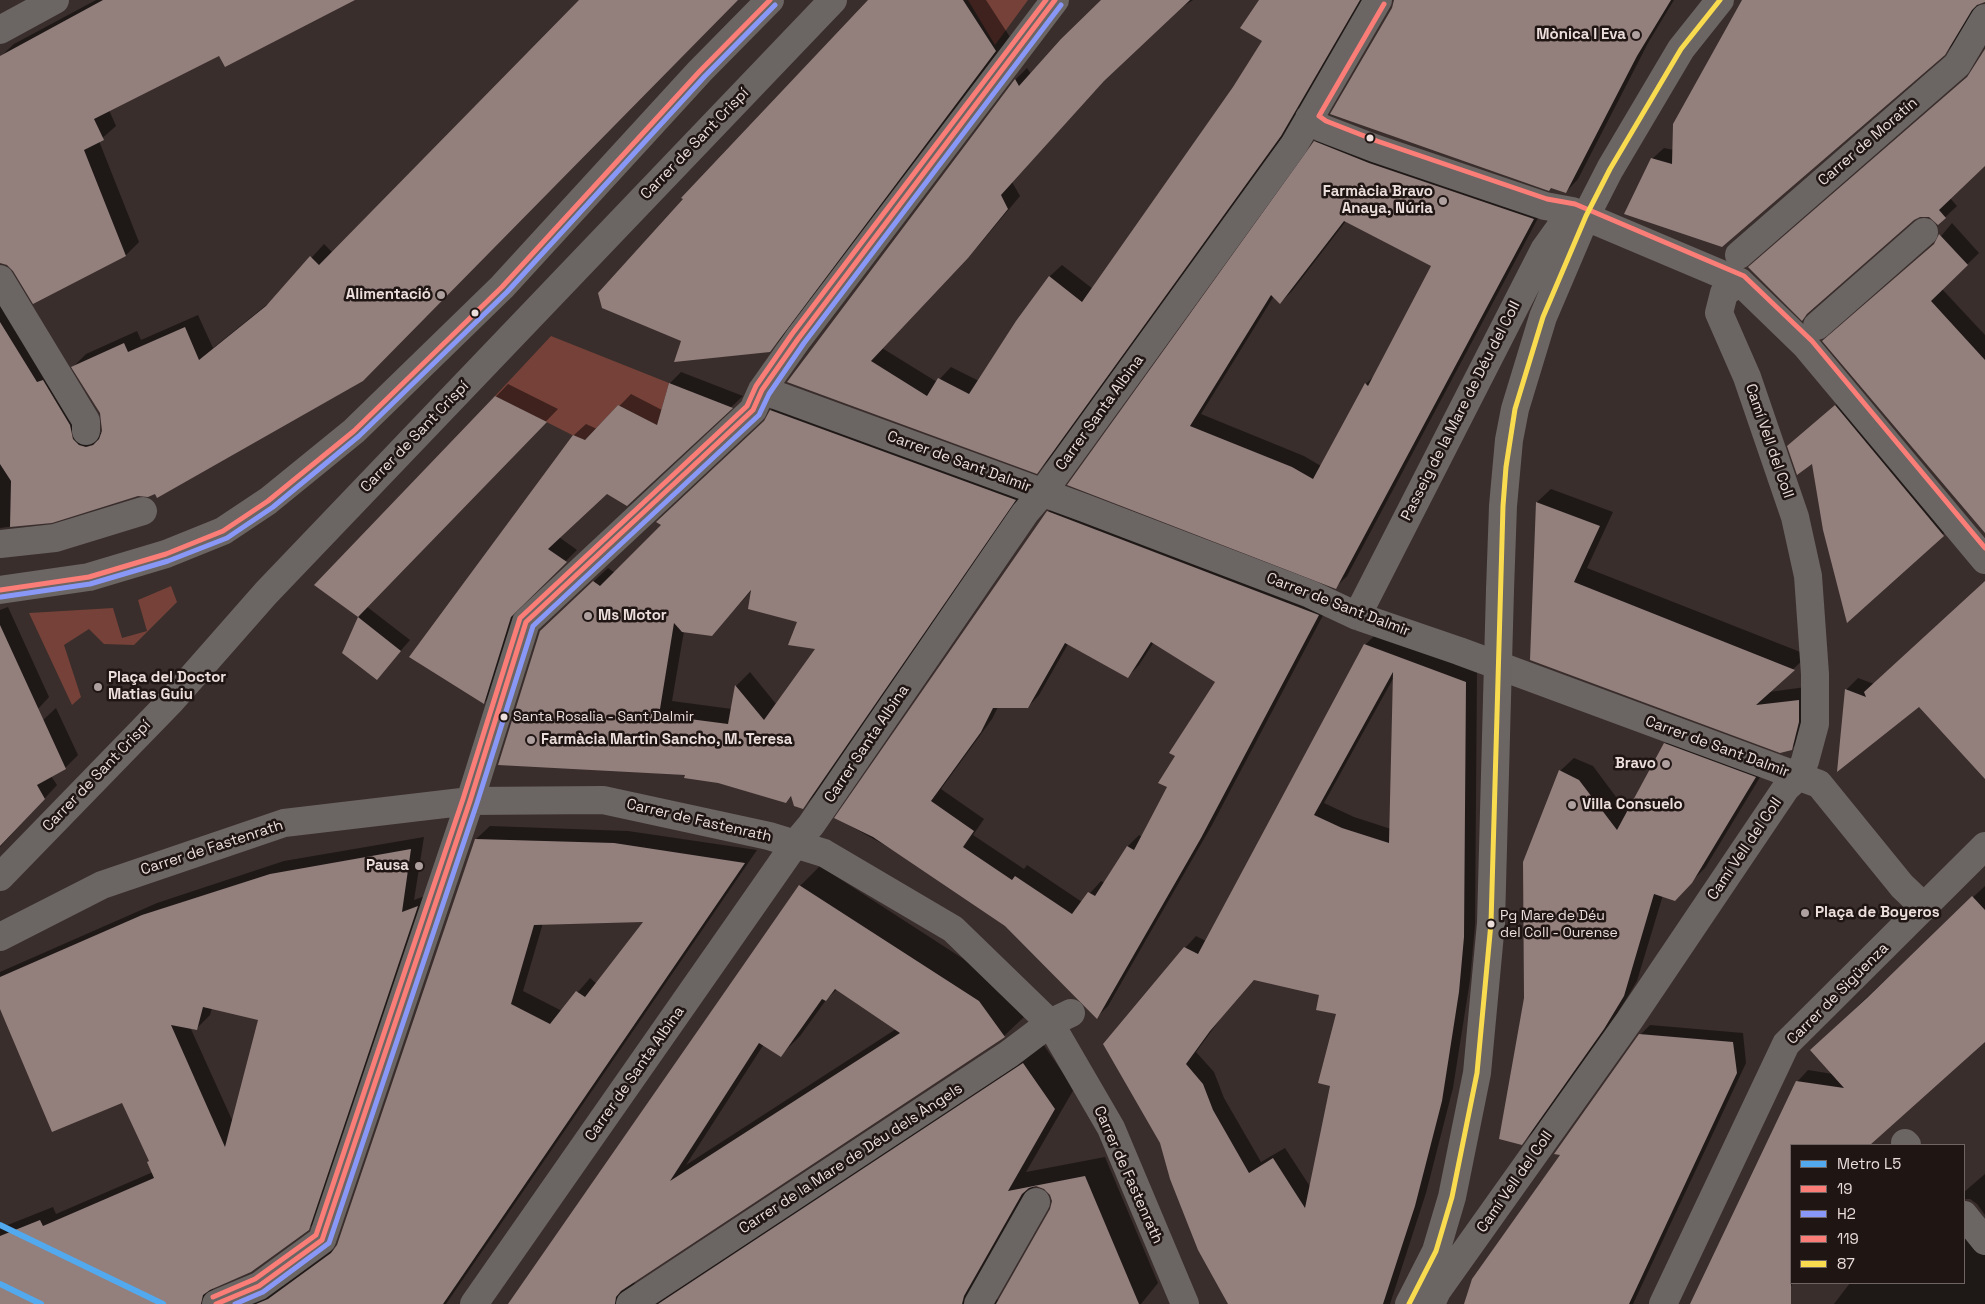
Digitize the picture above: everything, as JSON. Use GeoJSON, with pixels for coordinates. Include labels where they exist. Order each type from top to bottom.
{"type":"FeatureCollection","features":[{"type":"Feature","properties":{"kind":"street"},"geometry":{"type":"LineString","coordinates":[[0,30],[55,0]]}},
{"type":"Feature","properties":{"kind":"street"},"geometry":{"type":"LineString","coordinates":[[0,590],[88,577],[166,554],[223,531],[268,501],[354,431],[502,287],[700,71],[770,0]]}},
{"type":"Feature","properties":{"kind":"street","name":"Carrer de Sant Crispí"},"geometry":{"type":"LineString","coordinates":[[0,877],[171,701],[272,586],[833,0]]}},
{"type":"Feature","properties":{"kind":"street"},"geometry":{"type":"LineString","coordinates":[[216,1304],[258,1286],[322,1240],[470,802],[526,622],[752,410],[762,390],[810,323],[1055,0]]}},
{"type":"Feature","properties":{"kind":"street","name":"Carrer Santa Albina"},"geometry":{"type":"LineString","coordinates":[[795,844],[811,825],[1026,513],[1294,145],[1378,0]]}},
{"type":"Feature","properties":{"kind":"street","name":"Passeig de la Mare de Déu del Coll"},"geometry":{"type":"LineString","coordinates":[[1358,616],[1544,250],[1579,213],[1610,169],[1682,49],[1720,0]]}},
{"type":"Feature","properties":{"kind":"street","name":"Carrer de Moratín"},"geometry":{"type":"LineString","coordinates":[[1739,255],[1957,65],[1985,18]]}},
{"type":"Feature","properties":{"kind":"street"},"geometry":{"type":"LineString","coordinates":[[1309,118],[1322,128],[1374,148],[1545,206],[1579,213],[1740,282],[1806,346],[1985,560]]}},
{"type":"Feature","properties":{"kind":"street","name":"Passeig de la Mare de Déu del Coll"},"geometry":{"type":"LineString","coordinates":[[1409,1304],[1436,1251],[1452,1196],[1477,1073],[1491,923],[1500,590],[1506,466],[1516,409],[1543,317],[1579,213]]}},
{"type":"Feature","properties":{"kind":"street"},"geometry":{"type":"LineString","coordinates":[[1817,326],[1924,232]]}},
{"type":"Feature","properties":{"kind":"street"},"geometry":{"type":"LineString","coordinates":[[0,279],[86,421],[86,431]]}},
{"type":"Feature","properties":{"kind":"street","name":"Camí Vell del Coll"},"geometry":{"type":"LineString","coordinates":[[1431,1304],[1437,1292],[1629,1021],[1786,788],[1798,777],[1805,761],[1815,724],[1816,674],[1808,576],[1792,508],[1747,378],[1719,313],[1724,293],[1740,282]]}},
{"type":"Feature","properties":{"kind":"street","name":"Carrer de Sant Dalmir"},"geometry":{"type":"LineString","coordinates":[[762,390],[1043,492],[1310,594],[1358,616],[1459,650],[1819,784],[1902,886],[1924,907]]}},
{"type":"Feature","properties":{"kind":"street"},"geometry":{"type":"LineString","coordinates":[[0,544],[55,538],[143,511]]}},
{"type":"Feature","properties":{"kind":"street","name":"Carrer de Fastenrath"},"geometry":{"type":"LineString","coordinates":[[0,937],[102,885],[284,823],[470,802],[603,800],[769,836],[795,844],[824,853],[953,929],[1061,1018],[1111,1128],[1185,1304]]}},
{"type":"Feature","properties":{"kind":"street","name":"Carrer de Santa Albina"},"geometry":{"type":"LineString","coordinates":[[474,1304],[795,844]]}},
{"type":"Feature","properties":{"kind":"street","name":"Carrer de Sigüenza"},"geometry":{"type":"LineString","coordinates":[[1663,1304],[1786,1044],[1985,846]]}},
{"type":"Feature","properties":{"kind":"street","name":"Carrer de la Mare de Déu dels Àngels"},"geometry":{"type":"LineString","coordinates":[[630,1304],[1010,1054],[1061,1018]]}},
{"type":"Feature","properties":{"kind":"street"},"geometry":{"type":"LineString","coordinates":[[978,1304],[1036,1202]]}},
{"type":"Feature","properties":{"kind":"street"},"geometry":{"type":"LineString","coordinates":[[1965,1216],[1985,1241]]}},
{"type":"Feature","properties":{"kind":"shaded area"},"geometry":{"type":"Polygon","coordinates":[[[968,0],[1028,0],[995,45],[968,0]]]}},
{"type":"Feature","properties":{"kind":"shaded area"},"geometry":{"type":"Polygon","coordinates":[[[551,336],[669,383],[657,425],[618,405],[584,441],[495,396],[551,336]]]}},
{"type":"Feature","properties":{"kind":"shaded area"},"geometry":{"type":"Polygon","coordinates":[[[171,586],[177,602],[134,645],[104,644],[89,629],[64,645],[81,697],[72,705],[29,613],[113,608],[122,638],[147,631],[138,600],[171,586]]]}},
{"type":"Feature","properties":{"kind":"building"},"geometry":{"type":"Polygon","coordinates":[[[103,0],[355,0],[225,67],[219,56],[94,119],[104,140],[84,150],[126,256],[33,304],[13,271],[7,265],[0,263],[0,56],[103,0]]]}},
{"type":"Feature","properties":{"kind":"building"},"geometry":{"type":"Polygon","coordinates":[[[579,0],[738,0],[363,381],[157,498],[155,494],[148,497],[138,496],[52,523],[10,527],[11,481],[0,464],[0,322],[37,382],[43,380],[70,425],[73,439],[79,445],[86,447],[93,445],[99,439],[102,431],[100,413],[71,367],[124,343],[128,352],[185,327],[199,360],[266,306],[310,256],[319,265],[579,0]]]}},
{"type":"Feature","properties":{"kind":"building"},"geometry":{"type":"Polygon","coordinates":[[[868,0],[963,0],[996,51],[770,352],[674,362],[681,341],[602,308],[598,293],[683,199],[681,198],[868,0]]]}},
{"type":"Feature","properties":{"kind":"building"},"geometry":{"type":"Polygon","coordinates":[[[1101,0],[1190,0],[1104,81],[1001,195],[1008,209],[968,258],[871,361],[927,396],[938,378],[969,394],[1016,321],[1049,276],[1082,302],[1233,87],[1262,41],[1240,28],[1259,0],[1360,0],[1281,136],[1037,474],[787,382],[1015,79],[1019,86],[1061,39],[1101,0]]]}},
{"type":"Feature","properties":{"kind":"building"},"geometry":{"type":"Polygon","coordinates":[[[1394,0],[1671,0],[1637,56],[1566,193],[1551,188],[1549,191],[1330,114],[1392,8],[1394,0]]]}},
{"type":"Feature","properties":{"kind":"building"},"geometry":{"type":"Polygon","coordinates":[[[1742,0],[1985,0],[1985,2],[1977,5],[1972,10],[1945,55],[1722,247],[1624,214],[1651,158],[1672,164],[1673,124],[1742,0]]]}},
{"type":"Feature","properties":{"kind":"building"},"geometry":{"type":"Polygon","coordinates":[[[1985,49],[1985,166],[1939,210],[1946,218],[1938,225],[1929,217],[1920,217],[1914,220],[1807,314],[1802,321],[1748,267],[1967,77],[1985,49]]]}},
{"type":"Feature","properties":{"kind":"building"},"geometry":{"type":"Polygon","coordinates":[[[1314,141],[1369,163],[1534,219],[1336,589],[1067,485],[1314,141]],[[1344,221],[1280,304],[1271,295],[1190,426],[1292,467],[1313,479],[1365,383],[1368,386],[1431,266],[1344,221]]]}},
{"type":"Feature","properties":{"kind":"building"},"geometry":{"type":"Polygon","coordinates":[[[1939,234],[1968,265],[1931,301],[1985,360],[1985,533],[1822,341],[1934,244],[1939,234]]]}},
{"type":"Feature","properties":{"kind":"building"},"geometry":{"type":"Polygon","coordinates":[[[669,383],[733,408],[627,506],[607,494],[548,549],[567,562],[511,617],[484,704],[409,657],[573,435],[585,440],[618,405],[657,425],[669,383]]]}},
{"type":"Feature","properties":{"kind":"building"},"geometry":{"type":"Polygon","coordinates":[[[495,396],[547,422],[358,617],[314,585],[495,396]]]}},
{"type":"Feature","properties":{"kind":"building"},"geometry":{"type":"Polygon","coordinates":[[[1835,405],[1944,536],[1847,623],[1823,530],[1812,464],[1797,475],[1787,446],[1835,405]]]}},
{"type":"Feature","properties":{"kind":"building"},"geometry":{"type":"Polygon","coordinates":[[[770,410],[1016,500],[803,809],[794,806],[791,796],[786,803],[718,783],[684,778],[685,775],[498,765],[540,631],[593,581],[600,586],[661,525],[656,522],[764,421],[770,410]],[[751,590],[712,636],[682,632],[674,623],[659,715],[728,724],[735,685],[764,720],[815,649],[788,645],[797,622],[748,609],[751,590]]]}},
{"type":"Feature","properties":{"kind":"building"},"geometry":{"type":"Polygon","coordinates":[[[1536,502],[1600,526],[1574,582],[1795,670],[1756,705],[1799,700],[1799,722],[1792,750],[1780,753],[1530,660],[1536,502]]]}},
{"type":"Feature","properties":{"kind":"building"},"geometry":{"type":"Polygon","coordinates":[[[1047,511],[1319,615],[1201,838],[1097,1019],[1005,926],[873,837],[834,818],[1047,511]],[[1151,642],[1128,678],[1065,643],[1028,708],[993,708],[981,732],[931,801],[974,831],[963,847],[1012,880],[1015,876],[1072,914],[1088,892],[1095,896],[1127,846],[1134,850],[1167,787],[1158,783],[1175,756],[1169,753],[1215,682],[1151,642]]]}},
{"type":"Feature","properties":{"kind":"building"},"geometry":{"type":"Polygon","coordinates":[[[1985,581],[1985,779],[1919,707],[1837,772],[1845,689],[1866,697],[1864,692],[1985,581]]]}},
{"type":"Feature","properties":{"kind":"building"},"geometry":{"type":"Polygon","coordinates":[[[358,617],[401,651],[377,680],[342,653],[358,617]]]}},
{"type":"Feature","properties":{"kind":"building"},"geometry":{"type":"Polygon","coordinates":[[[0,625],[66,769],[37,785],[45,799],[0,846],[0,625]]]}},
{"type":"Feature","properties":{"kind":"building"},"geometry":{"type":"Polygon","coordinates":[[[1364,644],[1466,682],[1464,937],[1459,992],[1442,1101],[1415,1206],[1383,1304],[1228,1304],[1198,1250],[1170,1179],[1160,1143],[1103,1044],[1184,947],[1198,954],[1364,644]],[[1393,672],[1314,815],[1342,828],[1389,843],[1393,672]],[[1254,980],[1210,1031],[1186,1064],[1203,1084],[1213,1110],[1249,1173],[1273,1158],[1305,1208],[1330,1086],[1318,1083],[1336,1014],[1316,1010],[1319,995],[1254,980]]]}},
{"type":"Feature","properties":{"kind":"building"},"geometry":{"type":"Polygon","coordinates":[[[1664,743],[1756,777],[1692,883],[1675,901],[1654,894],[1624,996],[1604,1029],[1522,1145],[1499,1139],[1524,998],[1523,862],[1559,770],[1579,780],[1617,830],[1664,743]]]}},
{"type":"Feature","properties":{"kind":"building"},"geometry":{"type":"Polygon","coordinates":[[[475,839],[614,843],[745,863],[443,1304],[256,1304],[268,1299],[331,1253],[337,1245],[475,839]],[[643,922],[534,925],[511,1004],[550,1024],[576,991],[585,997],[643,922]]]}},
{"type":"Feature","properties":{"kind":"building"},"geometry":{"type":"Polygon","coordinates":[[[411,849],[402,912],[418,906],[309,1230],[251,1272],[210,1290],[203,1295],[201,1304],[0,1304],[0,1236],[40,1220],[43,1226],[154,1178],[147,1162],[149,1161],[122,1103],[52,1132],[0,1009],[0,977],[142,915],[270,874],[411,849]],[[203,1007],[197,1030],[171,1025],[225,1147],[258,1020],[203,1007]]]}},
{"type":"Feature","properties":{"kind":"building"},"geometry":{"type":"Polygon","coordinates":[[[799,885],[979,1001],[1005,1037],[621,1291],[616,1297],[615,1304],[508,1304],[799,885]],[[835,989],[826,1001],[822,999],[781,1057],[759,1043],[670,1181],[900,1033],[835,989]]]}},
{"type":"Feature","properties":{"kind":"building"},"geometry":{"type":"Polygon","coordinates":[[[1972,896],[1985,910],[1985,1042],[1871,1144],[1790,1144],[1791,1304],[1690,1304],[1796,1081],[1844,1088],[1810,1050],[1867,998],[1972,896]]]}},
{"type":"Feature","properties":{"kind":"building"},"geometry":{"type":"Polygon","coordinates":[[[1639,1034],[1733,1042],[1737,1073],[1629,1304],[1464,1304],[1472,1279],[1560,1155],[1554,1154],[1639,1034]]]}},
{"type":"Feature","properties":{"kind":"building"},"geometry":{"type":"Polygon","coordinates":[[[1023,1063],[1055,1109],[1008,1191],[1085,1176],[1139,1304],[996,1304],[1050,1209],[1052,1201],[1050,1195],[1044,1189],[1036,1186],[1029,1188],[1022,1194],[964,1296],[962,1304],[658,1304],[1023,1063]]]}},
{"type":"Feature","properties":{"kind":"metro line","name":"L5"},"geometry":{"type":"LineString","coordinates":[[0,1225],[163,1304]]}},
{"type":"Feature","properties":{"kind":"metro line","name":"L5"},"geometry":{"type":"LineString","coordinates":[[0,1284],[41,1304]]}},
{"type":"Feature","properties":{"kind":"transit line","name":"19"},"geometry":{"type":"LineString","coordinates":[[0,590],[89,577],[166,554],[223,531],[268,501],[354,431],[502,287],[700,71],[770,0]]}},
{"type":"Feature","properties":{"kind":"transit line","name":"119"},"geometry":{"type":"LineString","coordinates":[[213,1297],[255,1279],[316,1235],[463,799],[520,618],[747,406],[756,386],[792,334],[1046,0]]}},
{"type":"Feature","properties":{"kind":"transit line","name":"19"},"geometry":{"type":"LineString","coordinates":[[216,1304],[259,1286],[322,1240],[470,801],[526,622],[753,410],[762,390],[798,339],[1055,0]]}},
{"type":"Feature","properties":{"kind":"transit line","name":"87"},"geometry":{"type":"LineString","coordinates":[[1409,1304],[1436,1251],[1452,1197],[1477,1073],[1491,923],[1503,506],[1506,467],[1515,409],[1543,317],[1586,216],[1610,169],[1681,49],[1720,0]]}},
{"type":"Feature","properties":{"kind":"transit line","name":"119"},"geometry":{"type":"LineString","coordinates":[[1384,4],[1319,116],[1326,121],[1377,141],[1547,199],[1575,204],[1744,276],[1812,341],[1985,548]]}},
{"type":"Feature","properties":{"kind":"transit line","name":"H2"},"geometry":{"type":"LineString","coordinates":[[1,597],[90,584],[168,561],[227,538],[273,507],[359,436],[507,292],[705,76],[775,5]]}},
{"type":"Feature","properties":{"kind":"transit line","name":"H2"},"geometry":{"type":"LineString","coordinates":[[235,1304],[263,1292],[329,1243],[477,803],[533,626],[759,415],[769,394],[804,343],[1061,5]]}},
{"type":"Feature","properties":{"kind":"place","name":"Mònica I Eva"},"geometry":{"type":"Point","coordinates":[1636,35]}},
{"type":"Feature","properties":{"kind":"place","name":"Farmàcia Bravo Anaya, Núria"},"geometry":{"type":"Point","coordinates":[1443,201]}},
{"type":"Feature","properties":{"kind":"place","name":"Alimentació"},"geometry":{"type":"Point","coordinates":[441,295]}},
{"type":"Feature","properties":{"kind":"place","name":"Ms Motor"},"geometry":{"type":"Point","coordinates":[588,616]}},
{"type":"Feature","properties":{"kind":"place","name":"Plaça del Doctor Matias Guiu"},"geometry":{"type":"Point","coordinates":[98,687]}},
{"type":"Feature","properties":{"kind":"place","name":"Santa Rosalia - Sant Dalmir"},"geometry":{"type":"Point","coordinates":[504,717]}},
{"type":"Feature","properties":{"kind":"place","name":"Farmàcia Martin Sancho, M. Teresa"},"geometry":{"type":"Point","coordinates":[531,740]}},
{"type":"Feature","properties":{"kind":"place","name":"Bravo"},"geometry":{"type":"Point","coordinates":[1666,764]}},
{"type":"Feature","properties":{"kind":"place","name":"Villa Consuelo"},"geometry":{"type":"Point","coordinates":[1572,805]}},
{"type":"Feature","properties":{"kind":"place","name":"Pausa"},"geometry":{"type":"Point","coordinates":[419,866]}},
{"type":"Feature","properties":{"kind":"place","name":"Plaça de Boyeros"},"geometry":{"type":"Point","coordinates":[1805,913]}},
{"type":"Feature","properties":{"kind":"place","name":"Pg Mare de Déu del Coll - Ourense"},"geometry":{"type":"Point","coordinates":[1491,924]}}]}
